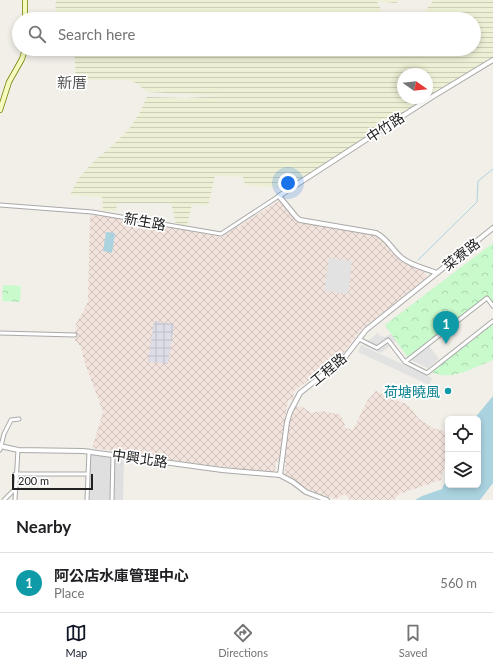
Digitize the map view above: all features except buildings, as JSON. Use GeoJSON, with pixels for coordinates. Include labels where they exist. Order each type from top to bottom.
{"type":"FeatureCollection","features":[{"type":"Feature","properties":{"kind":"main road"},"geometry":{"type":"LineString","coordinates":[[26,0],[26,12]]}},
{"type":"Feature","properties":{"kind":"main road"},"geometry":{"type":"LineString","coordinates":[[0,100],[4,86],[20,56]]}},
{"type":"Feature","properties":{"kind":"main road"},"geometry":{"type":"LineString","coordinates":[[0,110],[4,93],[21,56]]}},
{"type":"Feature","properties":{"kind":"street","name":"中竹路"},"geometry":{"type":"LineString","coordinates":[[279,196],[432,97],[493,60]]}},
{"type":"Feature","properties":{"kind":"street","name":"新生路"},"geometry":{"type":"LineString","coordinates":[[0,205],[92,212],[221,234],[279,196]]}},
{"type":"Feature","properties":{"kind":"street","name":"菜寮路"},"geometry":{"type":"LineString","coordinates":[[279,196],[297,218],[376,234],[385,239],[402,258],[426,270],[437,273],[493,228]]}},
{"type":"Feature","properties":{"kind":"street","name":"工程路"},"geometry":{"type":"LineString","coordinates":[[280,475],[287,422],[297,399],[305,388],[346,357],[358,338],[437,273]]}},
{"type":"Feature","properties":{"kind":"street"},"geometry":{"type":"LineString","coordinates":[[405,362],[486,298],[493,306]]}},
{"type":"Feature","properties":{"kind":"street"},"geometry":{"type":"LineString","coordinates":[[358,338],[377,348],[388,340],[405,362],[427,373],[493,321]]}},
{"type":"Feature","properties":{"kind":"street"},"geometry":{"type":"LineString","coordinates":[[0,333],[75,335]]}},
{"type":"Feature","properties":{"kind":"street"},"geometry":{"type":"LineString","coordinates":[[0,448],[2,434],[11,420],[19,419]]}},
{"type":"Feature","properties":{"kind":"street","name":"中興北路"},"geometry":{"type":"LineString","coordinates":[[0,448],[18,450],[89,451],[222,470],[280,475]]}},
{"type":"Feature","properties":{"kind":"street"},"geometry":{"type":"LineString","coordinates":[[15,500],[15,474],[18,450]]}},
{"type":"Feature","properties":{"kind":"street"},"geometry":{"type":"LineString","coordinates":[[87,500],[89,451]]}},
{"type":"Feature","properties":{"kind":"street"},"geometry":{"type":"LineString","coordinates":[[112,500],[113,454]]}},
{"type":"Feature","properties":{"kind":"street"},"geometry":{"type":"LineString","coordinates":[[15,474],[88,474]]}},
{"type":"Feature","properties":{"kind":"street"},"geometry":{"type":"LineString","coordinates":[[280,475],[293,482],[306,492],[327,500]]}},
{"type":"Feature","properties":{"kind":"street"},"geometry":{"type":"LineString","coordinates":[[4,500],[16,488]]}},
{"type":"Feature","properties":{"kind":"shaded area"},"geometry":{"type":"Polygon","coordinates":[[[279,201],[283,202],[295,219],[300,222],[356,230],[380,236],[400,260],[424,272],[427,277],[362,329],[341,356],[294,391],[293,400],[288,400],[279,461],[276,462],[275,473],[167,460],[154,456],[92,448],[103,412],[84,361],[81,347],[75,340],[76,324],[88,302],[90,215],[115,217],[221,237],[279,201]]]}},
{"type":"Feature","properties":{"kind":"shaded area"},"geometry":{"type":"Polygon","coordinates":[[[329,258],[352,261],[348,294],[324,291],[329,258]]]}},
{"type":"Feature","properties":{"kind":"shaded area"},"geometry":{"type":"Polygon","coordinates":[[[154,321],[174,324],[168,364],[148,361],[154,321]]]}},
{"type":"Feature","properties":{"kind":"shaded area"},"geometry":{"type":"Polygon","coordinates":[[[378,333],[380,336],[385,337],[391,334],[396,341],[381,353],[363,345],[378,333]]]}},
{"type":"Feature","properties":{"kind":"shaded area"},"geometry":{"type":"Polygon","coordinates":[[[361,345],[432,378],[429,385],[358,352],[361,345]]]}},
{"type":"Feature","properties":{"kind":"shaded area"},"geometry":{"type":"Polygon","coordinates":[[[429,346],[439,359],[428,368],[411,360],[429,346]]]}},
{"type":"Feature","properties":{"kind":"shaded area"},"geometry":{"type":"Polygon","coordinates":[[[376,391],[408,405],[419,419],[436,429],[445,431],[445,463],[441,480],[399,494],[394,500],[350,500],[345,494],[336,499],[315,493],[303,488],[284,475],[286,463],[284,462],[289,422],[295,407],[301,406],[311,413],[321,411],[341,415],[346,428],[353,430],[367,401],[376,391]]]}},
{"type":"Feature","properties":{"kind":"shaded area"},"geometry":{"type":"Polygon","coordinates":[[[90,454],[124,459],[123,500],[89,500],[90,454]]]}},
{"type":"Feature","properties":{"kind":"green space"},"geometry":{"type":"Polygon","coordinates":[[[56,0],[400,0],[396,3],[377,1],[382,12],[55,12],[56,0]]]}},
{"type":"Feature","properties":{"kind":"green space"},"geometry":{"type":"Polygon","coordinates":[[[434,0],[493,0],[493,58],[433,96],[433,68],[397,68],[397,104],[420,104],[286,188],[245,185],[243,177],[215,176],[208,206],[192,204],[187,226],[176,224],[171,203],[117,203],[116,211],[103,211],[102,197],[70,195],[78,179],[95,160],[130,128],[147,97],[185,98],[223,96],[147,92],[136,83],[128,80],[76,80],[74,56],[481,56],[481,12],[424,12],[434,0]]]}},
{"type":"Feature","properties":{"kind":"green space"},"geometry":{"type":"Polygon","coordinates":[[[493,243],[493,305],[486,296],[408,358],[385,325],[493,243]]]}},
{"type":"Feature","properties":{"kind":"green space"},"geometry":{"type":"Polygon","coordinates":[[[3,285],[21,286],[20,302],[2,301],[3,285]]]}},
{"type":"Feature","properties":{"kind":"green space"},"geometry":{"type":"Polygon","coordinates":[[[493,324],[493,360],[470,370],[455,374],[439,375],[432,372],[493,324]]]}},
{"type":"Feature","properties":{"kind":"water"},"geometry":{"type":"Polygon","coordinates":[[[106,232],[115,233],[112,253],[103,251],[106,232]]]}},
{"type":"Feature","properties":{"kind":"water"},"geometry":{"type":"Polygon","coordinates":[[[493,396],[493,483],[480,500],[415,500],[442,489],[445,482],[445,488],[481,488],[481,416],[476,416],[493,396]]]}},
{"type":"Feature","properties":{"kind":"waterway"},"geometry":{"type":"LineString","coordinates":[[418,260],[477,202],[478,181],[493,169]]}},
{"type":"Feature","properties":{"kind":"place","name":"阿公店水庫管理中心"},"geometry":{"type":"Point","coordinates":[446,344]}},
{"type":"Feature","properties":{"kind":"place","name":"荷塘曉風"},"geometry":{"type":"Point","coordinates":[448,391]}},
{"type":"Feature","properties":{"kind":"district","name":"新厝"},"geometry":{"type":"Point","coordinates":[72,82]}}]}
